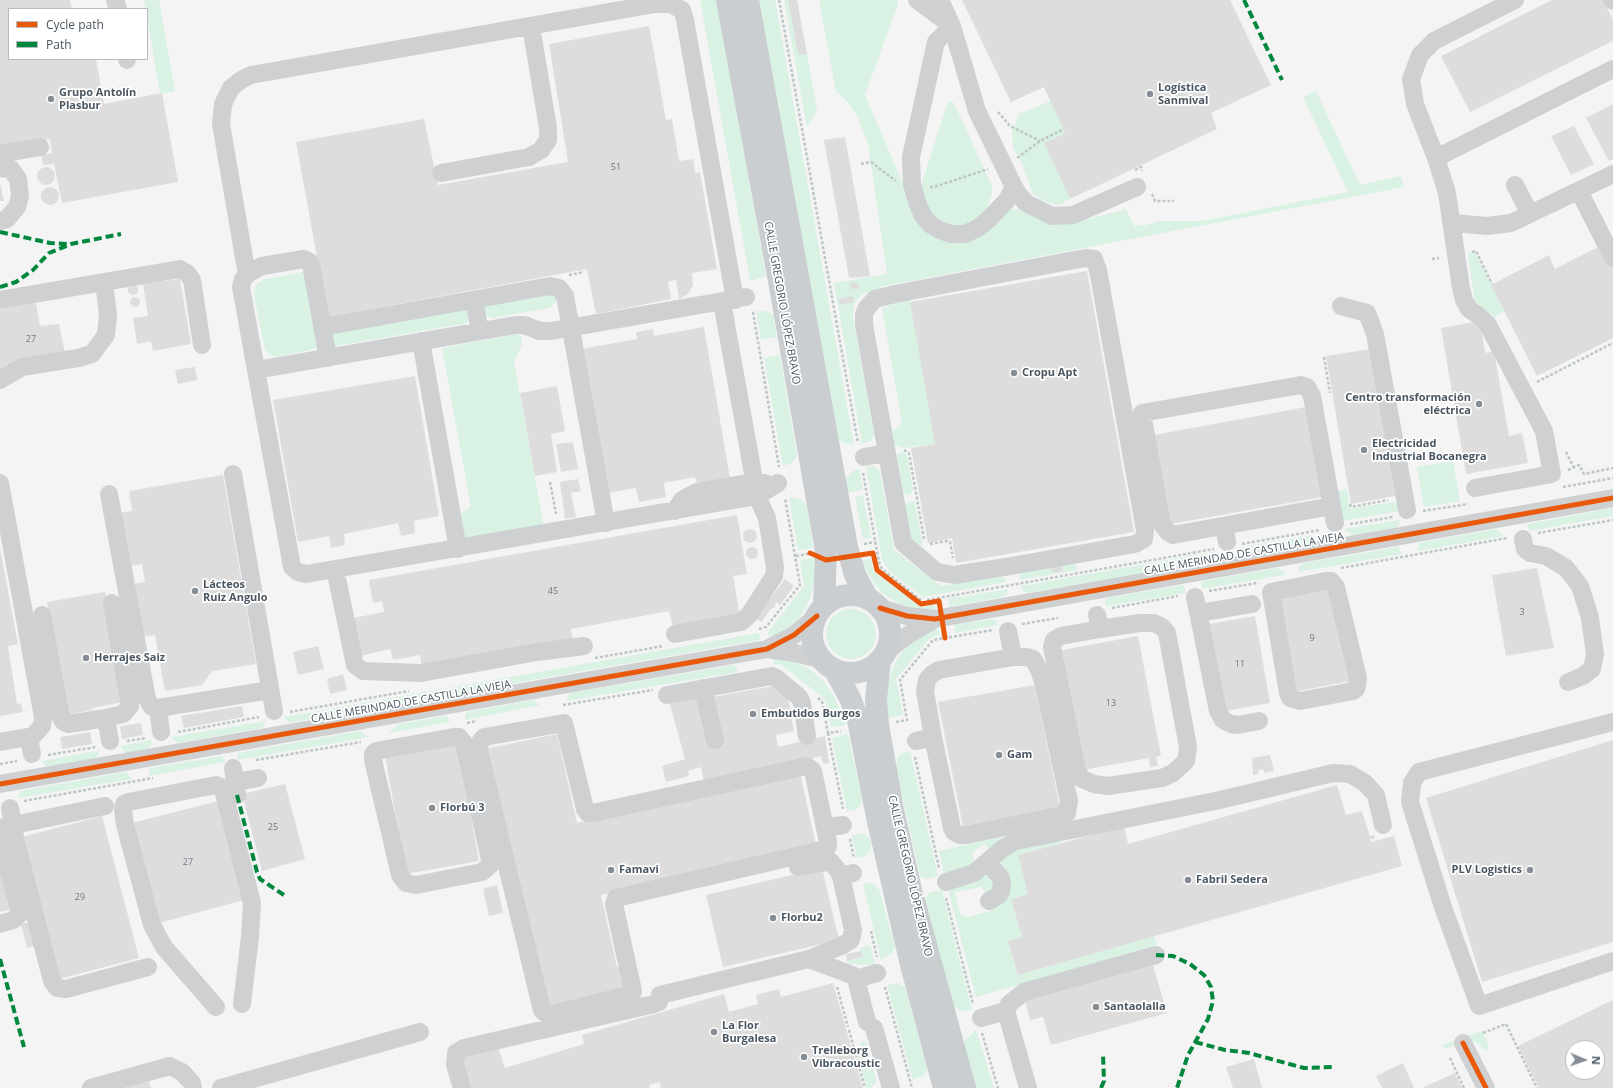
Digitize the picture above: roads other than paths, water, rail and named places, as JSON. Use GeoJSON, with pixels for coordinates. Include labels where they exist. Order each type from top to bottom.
{"type":"FeatureCollection","features":[{"type":"Feature","properties":{"kind":"main road","name":"CALLE GREGORIO LÓPEZ BRAVO"},"geometry":{"type":"LineString","coordinates":[[727,0],[781,292],[826,551],[818,557],[820,611]]}},
{"type":"Feature","properties":{"kind":"main road","name":"CALLE GREGORIO LÓPEZ BRAVO"},"geometry":{"type":"LineString","coordinates":[[748,0],[849,557],[855,575],[874,603]]}},
{"type":"Feature","properties":{"kind":"main road"},"geometry":{"type":"LineString","coordinates":[[845,596],[860,596],[874,603],[885,615],[890,633],[889,643],[883,656],[866,670],[858,672],[842,672],[828,664],[817,653],[813,639],[814,625],[820,611],[830,601],[845,596]]}},
{"type":"Feature","properties":{"kind":"main road","name":"CALLE GREGORIO LÓPEZ BRAVO"},"geometry":{"type":"LineString","coordinates":[[883,656],[876,699],[877,718],[893,810],[911,890],[965,1088]]}},
{"type":"Feature","properties":{"kind":"main road","name":"CALLE GREGORIO LÓPEZ BRAVO"},"geometry":{"type":"LineString","coordinates":[[828,664],[848,694],[858,720],[877,817],[911,965],[944,1088]]}},
{"type":"Feature","properties":{"kind":"street"},"geometry":{"type":"LineString","coordinates":[[917,0],[952,26]]}},
{"type":"Feature","properties":{"kind":"street"},"geometry":{"type":"LineString","coordinates":[[940,0],[952,26],[977,111],[1014,187],[1026,203],[1052,216],[1073,215],[1137,187]]}},
{"type":"Feature","properties":{"kind":"street"},"geometry":{"type":"LineString","coordinates":[[1474,488],[1553,479],[1544,431],[1488,325],[1480,316],[1469,309],[1464,300],[1459,274],[1453,223],[1447,193],[1436,158],[1415,104],[1410,79],[1420,55],[1434,41],[1515,0]]}},
{"type":"Feature","properties":{"kind":"street"},"geometry":{"type":"LineString","coordinates":[[247,275],[221,124],[223,104],[231,88],[241,80],[251,75],[655,4],[671,4],[682,10],[734,300],[753,488],[767,518],[775,558],[774,576],[749,615],[741,622],[675,634]]}},
{"type":"Feature","properties":{"kind":"street"},"geometry":{"type":"LineString","coordinates":[[441,173],[529,157],[541,150],[548,140],[548,128],[531,26]]}},
{"type":"Feature","properties":{"kind":"street"},"geometry":{"type":"LineString","coordinates":[[952,26],[936,42],[911,157],[912,184],[917,202],[923,216],[931,225],[951,234],[965,234],[978,228],[1007,200],[1014,187]]}},
{"type":"Feature","properties":{"kind":"street"},"geometry":{"type":"LineString","coordinates":[[1436,158],[1613,69]]}},
{"type":"Feature","properties":{"kind":"street"},"geometry":{"type":"LineString","coordinates":[[0,154],[40,147]]}},
{"type":"Feature","properties":{"kind":"street"},"geometry":{"type":"LineString","coordinates":[[0,168],[10,169],[18,179],[20,196],[17,207],[7,219],[0,221]]}},
{"type":"Feature","properties":{"kind":"street"},"geometry":{"type":"LineString","coordinates":[[1453,223],[1487,226],[1511,223],[1613,174]]}},
{"type":"Feature","properties":{"kind":"street"},"geometry":{"type":"LineString","coordinates":[[1515,185],[1530,214]]}},
{"type":"Feature","properties":{"kind":"street"},"geometry":{"type":"LineString","coordinates":[[1579,191],[1613,258]]}},
{"type":"Feature","properties":{"kind":"street"},"geometry":{"type":"LineString","coordinates":[[1085,258],[1094,259],[1098,270],[1145,530],[1144,539],[1135,544],[1012,573],[954,575],[937,572],[903,543],[892,451],[864,325],[864,315],[870,304],[875,300],[902,292],[1085,258]]}},
{"type":"Feature","properties":{"kind":"street"},"geometry":{"type":"LineString","coordinates":[[328,358],[310,262],[304,259],[262,266],[242,279],[241,287],[292,567],[298,572],[306,574],[674,511],[753,488]]}},
{"type":"Feature","properties":{"kind":"street"},"geometry":{"type":"LineString","coordinates":[[0,300],[180,269],[192,280],[202,345]]}},
{"type":"Feature","properties":{"kind":"street"},"geometry":{"type":"LineString","coordinates":[[0,380],[22,367],[78,358],[92,354],[106,335],[108,315],[104,282]]}},
{"type":"Feature","properties":{"kind":"street"},"geometry":{"type":"LineString","coordinates":[[322,327],[550,286],[559,288],[564,296],[606,523]]}},
{"type":"Feature","properties":{"kind":"street"},"geometry":{"type":"LineString","coordinates":[[474,300],[480,331]]}},
{"type":"Feature","properties":{"kind":"street"},"geometry":{"type":"LineString","coordinates":[[256,370],[480,331],[524,325],[540,331],[570,329],[734,300]]}},
{"type":"Feature","properties":{"kind":"street"},"geometry":{"type":"LineString","coordinates":[[1341,306],[1367,312],[1375,334],[1406,504]]}},
{"type":"Feature","properties":{"kind":"street"},"geometry":{"type":"LineString","coordinates":[[421,342],[458,549]]}},
{"type":"Feature","properties":{"kind":"street"},"geometry":{"type":"LineString","coordinates":[[1301,385],[1307,387],[1312,396],[1334,514],[1225,534],[1173,535],[1168,532],[1162,524],[1142,413],[1301,385]]}},
{"type":"Feature","properties":{"kind":"street"},"geometry":{"type":"LineString","coordinates":[[862,459],[892,451]]}},
{"type":"Feature","properties":{"kind":"street"},"geometry":{"type":"LineString","coordinates":[[232,474],[274,711]]}},
{"type":"Feature","properties":{"kind":"street"},"geometry":{"type":"LineString","coordinates":[[0,483],[43,718],[42,726],[31,746],[0,742]]}},
{"type":"Feature","properties":{"kind":"street"},"geometry":{"type":"LineString","coordinates":[[674,511],[682,500],[697,492],[753,488]]}},
{"type":"Feature","properties":{"kind":"street"},"geometry":{"type":"LineString","coordinates":[[109,494],[147,699],[152,707],[158,708],[270,690]]}},
{"type":"Feature","properties":{"kind":"street","name":"CALLE MERINDAD DE CASTILLA LA VIEJA"},"geometry":{"type":"LineString","coordinates":[[874,603],[907,616],[938,618],[1613,498]]}},
{"type":"Feature","properties":{"kind":"street"},"geometry":{"type":"LineString","coordinates":[[1523,539],[1525,549],[1530,553],[1546,556],[1566,568],[1580,586],[1590,618],[1595,654],[1592,669],[1583,676],[1568,682]]}},
{"type":"Feature","properties":{"kind":"street"},"geometry":{"type":"LineString","coordinates":[[335,569],[355,665],[363,671],[421,673],[537,652],[584,646]]}},
{"type":"Feature","properties":{"kind":"street"},"geometry":{"type":"LineString","coordinates":[[1326,581],[1333,583],[1336,587],[1358,678],[1356,689],[1353,691],[1300,701],[1290,698],[1288,694],[1271,592],[1294,583],[1326,581]]}},
{"type":"Feature","properties":{"kind":"street"},"geometry":{"type":"LineString","coordinates":[[42,615],[61,718],[68,724],[123,714],[130,706],[112,604]]}},
{"type":"Feature","properties":{"kind":"street"},"geometry":{"type":"LineString","coordinates":[[1252,604],[1197,605],[1218,711],[1223,720],[1231,724],[1238,725],[1258,721]]}},
{"type":"Feature","properties":{"kind":"street","name":"CALLE MERINDAD DE CASTILLA LA VIEJA"},"geometry":{"type":"LineString","coordinates":[[0,784],[767,649],[794,635],[820,611]]}},
{"type":"Feature","properties":{"kind":"street","name":"CALLE MERINDAD DE CASTILLA LA VIEJA"},"geometry":{"type":"LineString","coordinates":[[883,656],[908,635],[938,618]]}},
{"type":"Feature","properties":{"kind":"street"},"geometry":{"type":"LineString","coordinates":[[1099,622],[1154,623],[1162,626],[1167,633],[1188,747],[1186,761],[1173,773],[1162,778],[1108,786],[1094,784],[1082,779],[1077,771],[1052,647],[1054,640],[1061,636],[1099,622]]}},
{"type":"Feature","properties":{"kind":"street"},"geometry":{"type":"LineString","coordinates":[[1008,631],[1013,657]]}},
{"type":"Feature","properties":{"kind":"street","name":"CALLE MERINDAD DE CASTILLA LA VIEJA"},"geometry":{"type":"LineString","coordinates":[[767,649],[795,653],[828,664]]}},
{"type":"Feature","properties":{"kind":"street"},"geometry":{"type":"LineString","coordinates":[[1013,657],[1026,657],[1032,660],[1039,670],[1044,685],[1069,801],[1067,813],[966,835],[960,835],[954,832],[934,737],[925,691],[927,680],[932,674],[939,670],[1013,657]]}},
{"type":"Feature","properties":{"kind":"street"},"geometry":{"type":"LineString","coordinates":[[668,695],[748,679],[775,677],[799,697],[802,703],[807,736]]}},
{"type":"Feature","properties":{"kind":"street"},"geometry":{"type":"LineString","coordinates":[[702,688],[715,740]]}},
{"type":"Feature","properties":{"kind":"street"},"geometry":{"type":"LineString","coordinates":[[158,708],[161,732]]}},
{"type":"Feature","properties":{"kind":"street"},"geometry":{"type":"LineString","coordinates":[[556,717],[566,725],[585,809],[588,812],[596,813],[807,766],[812,771],[825,828],[828,842],[826,849],[616,898],[614,904],[633,991],[632,994],[553,1014],[546,1014],[542,1010],[479,751],[480,742],[484,737],[556,717]]}},
{"type":"Feature","properties":{"kind":"street"},"geometry":{"type":"LineString","coordinates":[[106,718],[110,741]]}},
{"type":"Feature","properties":{"kind":"street"},"geometry":{"type":"LineString","coordinates":[[1613,722],[1419,772],[1412,783],[1410,802],[1443,908],[1479,1006],[1613,961]]}},
{"type":"Feature","properties":{"kind":"street"},"geometry":{"type":"LineString","coordinates":[[461,733],[491,864],[482,872],[416,885],[406,883],[400,875],[373,760],[373,754],[382,746],[459,737],[461,733]]}},
{"type":"Feature","properties":{"kind":"street"},"geometry":{"type":"LineString","coordinates":[[913,739],[934,737]]}},
{"type":"Feature","properties":{"kind":"street"},"geometry":{"type":"LineString","coordinates":[[943,880],[974,873],[1016,841],[1220,800],[1332,773],[1350,774],[1365,783],[1376,795],[1383,824]]}},
{"type":"Feature","properties":{"kind":"street"},"geometry":{"type":"LineString","coordinates":[[236,782],[258,778]]}},
{"type":"Feature","properties":{"kind":"street"},"geometry":{"type":"LineString","coordinates":[[216,1007],[164,946],[152,925],[125,825],[123,810],[124,804],[143,791],[216,785],[220,787],[224,794],[252,903],[250,937],[242,1004]]}},
{"type":"Feature","properties":{"kind":"street"},"geometry":{"type":"LineString","coordinates":[[6,827],[105,806]]}},
{"type":"Feature","properties":{"kind":"street"},"geometry":{"type":"LineString","coordinates":[[10,808],[6,827],[52,981],[57,988],[66,990],[148,967]]}},
{"type":"Feature","properties":{"kind":"street"},"geometry":{"type":"LineString","coordinates":[[825,828],[843,825]]}},
{"type":"Feature","properties":{"kind":"street"},"geometry":{"type":"LineString","coordinates":[[0,839],[19,909],[18,916],[13,920],[0,924]]}},
{"type":"Feature","properties":{"kind":"street"},"geometry":{"type":"LineString","coordinates":[[462,1088],[455,1065],[456,1053],[464,1048],[654,1004],[659,1002],[660,995],[809,959],[841,946],[850,940],[853,930],[847,875],[831,862],[819,863],[705,889]]}},
{"type":"Feature","properties":{"kind":"street"},"geometry":{"type":"LineString","coordinates":[[987,862],[1001,878],[1002,883],[1001,891],[998,895],[989,900]]}},
{"type":"Feature","properties":{"kind":"street"},"geometry":{"type":"LineString","coordinates":[[1028,1088],[1006,1011],[1009,1004],[1024,992],[1156,955]]}},
{"type":"Feature","properties":{"kind":"street"},"geometry":{"type":"LineString","coordinates":[[809,959],[846,973],[856,979],[891,1088]]}},
{"type":"Feature","properties":{"kind":"street"},"geometry":{"type":"LineString","coordinates":[[856,979],[877,973]]}},
{"type":"Feature","properties":{"kind":"street"},"geometry":{"type":"LineString","coordinates":[[979,1019],[1006,1011]]}},
{"type":"Feature","properties":{"kind":"street"},"geometry":{"type":"LineString","coordinates":[[221,1088],[420,1032]]}},
{"type":"Feature","properties":{"kind":"street"},"geometry":{"type":"LineString","coordinates":[[1463,1043],[1486,1088]]}},
{"type":"Feature","properties":{"kind":"street"},"geometry":{"type":"LineString","coordinates":[[91,1088],[170,1066],[182,1072],[192,1083],[193,1088]]}},
{"type":"Feature","properties":{"kind":"place","name":"Logística Sanmival"},"geometry":{"type":"Point","coordinates":[1150,94]}},
{"type":"Feature","properties":{"kind":"place","name":"Grupo Antolín Plasbur"},"geometry":{"type":"Point","coordinates":[51,99]}},
{"type":"Feature","properties":{"kind":"place","name":"Cropu Apt"},"geometry":{"type":"Point","coordinates":[1014,373]}},
{"type":"Feature","properties":{"kind":"place","name":"Centro transformación eléctrica"},"geometry":{"type":"Point","coordinates":[1479,404]}},
{"type":"Feature","properties":{"kind":"place","name":"Electricidad Industrial Bocanegra"},"geometry":{"type":"Point","coordinates":[1364,450]}},
{"type":"Feature","properties":{"kind":"place","name":"Lácteos Ruiz Angulo"},"geometry":{"type":"Point","coordinates":[195,591]}},
{"type":"Feature","properties":{"kind":"place","name":"Herrajes Saiz"},"geometry":{"type":"Point","coordinates":[86,658]}},
{"type":"Feature","properties":{"kind":"place","name":"Embutidos Burgos"},"geometry":{"type":"Point","coordinates":[753,714]}},
{"type":"Feature","properties":{"kind":"place","name":"Gam"},"geometry":{"type":"Point","coordinates":[999,755]}},
{"type":"Feature","properties":{"kind":"place","name":"Florbú 3"},"geometry":{"type":"Point","coordinates":[432,808]}},
{"type":"Feature","properties":{"kind":"place","name":"Famavi"},"geometry":{"type":"Point","coordinates":[611,870]}},
{"type":"Feature","properties":{"kind":"place","name":"PLV Logistics"},"geometry":{"type":"Point","coordinates":[1530,870]}},
{"type":"Feature","properties":{"kind":"place","name":"Fabril Sedera"},"geometry":{"type":"Point","coordinates":[1188,880]}},
{"type":"Feature","properties":{"kind":"place","name":"Florbu2"},"geometry":{"type":"Point","coordinates":[773,918]}},
{"type":"Feature","properties":{"kind":"place","name":"Santaolalla"},"geometry":{"type":"Point","coordinates":[1096,1007]}},
{"type":"Feature","properties":{"kind":"place","name":"La Flor Burgalesa"},"geometry":{"type":"Point","coordinates":[714,1032]}},
{"type":"Feature","properties":{"kind":"place","name":"Trelleborg Vibracoustic"},"geometry":{"type":"Point","coordinates":[804,1057]}}]}
